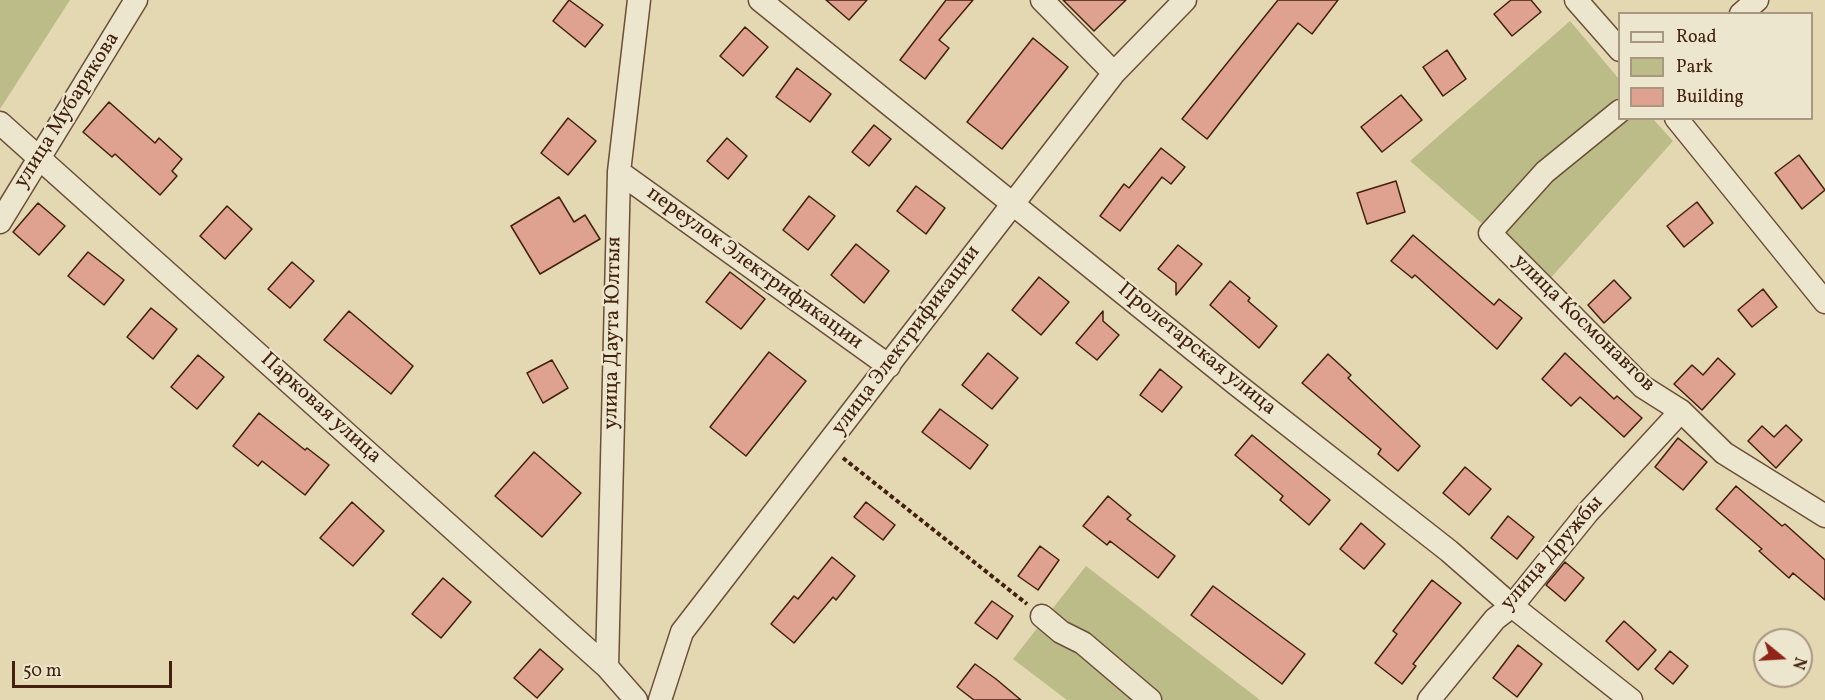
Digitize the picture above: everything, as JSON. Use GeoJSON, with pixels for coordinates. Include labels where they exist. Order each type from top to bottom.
{"type":"FeatureCollection","features":[{"type":"Feature","properties":{"kind":"street","name":"улица Мубарякова"},"geometry":{"type":"LineString","coordinates":[[0,222],[136,0]]}},
{"type":"Feature","properties":{"kind":"street","name":"улица Даута Юлтыя"},"geometry":{"type":"LineString","coordinates":[[607,667],[619,172],[639,0]]}},
{"type":"Feature","properties":{"kind":"street","name":"Пролетарская улица"},"geometry":{"type":"LineString","coordinates":[[760,0],[1236,384],[1449,551],[1512,606],[1630,700]]}},
{"type":"Feature","properties":{"kind":"street"},"geometry":{"type":"LineString","coordinates":[[1042,0],[1114,73]]}},
{"type":"Feature","properties":{"kind":"street","name":"улица Электрификации"},"geometry":{"type":"LineString","coordinates":[[660,700],[682,632],[828,446],[1012,201],[1114,73],[1185,0]]}},
{"type":"Feature","properties":{"kind":"street"},"geometry":{"type":"LineString","coordinates":[[1576,0],[1618,49]]}},
{"type":"Feature","properties":{"kind":"street"},"geometry":{"type":"LineString","coordinates":[[1743,12],[1757,0]]}},
{"type":"Feature","properties":{"kind":"street","name":"улица Космонавтов"},"geometry":{"type":"LineString","coordinates":[[1618,113],[1545,172],[1490,233],[1643,387],[1681,411],[1724,453],[1825,516]]}},
{"type":"Feature","properties":{"kind":"street"},"geometry":{"type":"LineString","coordinates":[[1678,120],[1825,302]]}},
{"type":"Feature","properties":{"kind":"street","name":"Парковая улица"},"geometry":{"type":"LineString","coordinates":[[0,123],[607,667],[636,700]]}},
{"type":"Feature","properties":{"kind":"street","name":"переулок Электрификации"},"geometry":{"type":"LineString","coordinates":[[619,172],[889,366]]}},
{"type":"Feature","properties":{"kind":"street","name":"улица Дружбы"},"geometry":{"type":"LineString","coordinates":[[1429,700],[1496,619],[1512,606],[1588,512],[1681,411]]}},
{"type":"Feature","properties":{"kind":"street"},"geometry":{"type":"LineString","coordinates":[[1042,616],[1061,632],[1083,643],[1150,700]]}},
{"type":"Feature","properties":{"kind":"path"},"geometry":{"type":"LineString","coordinates":[[828,446],[1042,616]]}},
{"type":"Feature","properties":{"kind":"green space"},"geometry":{"type":"Polygon","coordinates":[[[0,0],[70,0],[0,109],[0,0]]]}},
{"type":"Feature","properties":{"kind":"green space"},"geometry":{"type":"Polygon","coordinates":[[[1570,21],[1618,78],[1618,120],[1654,120],[1673,141],[1548,281],[1410,161],[1570,21]]]}},
{"type":"Feature","properties":{"kind":"green space"},"geometry":{"type":"Polygon","coordinates":[[[1086,566],[1260,700],[1067,700],[1013,659],[1086,566]]]}},
{"type":"Feature","properties":{"kind":"building"},"geometry":{"type":"Polygon","coordinates":[[[569,0],[603,25],[585,47],[553,21],[569,0]]]}},
{"type":"Feature","properties":{"kind":"building"},"geometry":{"type":"Polygon","coordinates":[[[826,0],[867,0],[849,20],[826,0]]]}},
{"type":"Feature","properties":{"kind":"building"},"geometry":{"type":"Polygon","coordinates":[[[946,0],[973,0],[939,40],[949,48],[925,79],[900,60],[946,0]]]}},
{"type":"Feature","properties":{"kind":"building"},"geometry":{"type":"Polygon","coordinates":[[[1063,0],[1126,0],[1094,31],[1063,0]]]}},
{"type":"Feature","properties":{"kind":"building"},"geometry":{"type":"Polygon","coordinates":[[[1278,0],[1338,0],[1312,34],[1298,23],[1207,139],[1182,119],[1278,0]]]}},
{"type":"Feature","properties":{"kind":"building"},"geometry":{"type":"Polygon","coordinates":[[[1511,0],[1531,0],[1541,12],[1512,36],[1494,14],[1511,0]]]}},
{"type":"Feature","properties":{"kind":"building"},"geometry":{"type":"Polygon","coordinates":[[[745,27],[768,47],[743,76],[720,56],[745,27]]]}},
{"type":"Feature","properties":{"kind":"building"},"geometry":{"type":"Polygon","coordinates":[[[1033,38],[1068,67],[1002,149],[967,122],[1033,38]]]}},
{"type":"Feature","properties":{"kind":"building"},"geometry":{"type":"Polygon","coordinates":[[[1447,50],[1466,79],[1443,96],[1423,67],[1447,50]]]}},
{"type":"Feature","properties":{"kind":"building"},"geometry":{"type":"Polygon","coordinates":[[[797,68],[831,94],[810,122],[776,97],[797,68]]]}},
{"type":"Feature","properties":{"kind":"building"},"geometry":{"type":"Polygon","coordinates":[[[1401,95],[1422,120],[1382,152],[1361,127],[1401,95]]]}},
{"type":"Feature","properties":{"kind":"building"},"geometry":{"type":"Polygon","coordinates":[[[109,102],[155,143],[159,138],[182,159],[172,171],[177,176],[160,195],[115,154],[112,157],[83,132],[109,102]]]}},
{"type":"Feature","properties":{"kind":"building"},"geometry":{"type":"Polygon","coordinates":[[[568,118],[596,141],[568,175],[541,153],[568,118]]]}},
{"type":"Feature","properties":{"kind":"building"},"geometry":{"type":"Polygon","coordinates":[[[874,125],[891,139],[869,166],[852,152],[874,125]]]}},
{"type":"Feature","properties":{"kind":"building"},"geometry":{"type":"Polygon","coordinates":[[[727,138],[747,156],[728,179],[707,161],[727,138]]]}},
{"type":"Feature","properties":{"kind":"building"},"geometry":{"type":"Polygon","coordinates":[[[1161,148],[1185,167],[1171,184],[1162,177],[1120,231],[1100,216],[1124,184],[1129,188],[1161,148]]]}},
{"type":"Feature","properties":{"kind":"building"},"geometry":{"type":"Polygon","coordinates":[[[1799,155],[1825,190],[1802,209],[1775,173],[1799,155]]]}},
{"type":"Feature","properties":{"kind":"building"},"geometry":{"type":"Polygon","coordinates":[[[1396,181],[1405,212],[1367,224],[1357,193],[1396,181]]]}},
{"type":"Feature","properties":{"kind":"building"},"geometry":{"type":"Polygon","coordinates":[[[916,186],[945,208],[926,234],[897,211],[916,186]]]}},
{"type":"Feature","properties":{"kind":"building"},"geometry":{"type":"Polygon","coordinates":[[[809,196],[835,216],[808,250],[783,230],[809,196]]]}},
{"type":"Feature","properties":{"kind":"building"},"geometry":{"type":"Polygon","coordinates":[[[559,197],[574,222],[585,215],[600,239],[540,274],[511,226],[559,197]]]}},
{"type":"Feature","properties":{"kind":"building"},"geometry":{"type":"Polygon","coordinates":[[[1697,202],[1713,223],[1684,247],[1667,226],[1697,202]]]}},
{"type":"Feature","properties":{"kind":"building"},"geometry":{"type":"Polygon","coordinates":[[[38,203],[65,226],[39,255],[13,232],[38,203]]]}},
{"type":"Feature","properties":{"kind":"building"},"geometry":{"type":"Polygon","coordinates":[[[227,206],[252,229],[225,259],[200,236],[227,206]]]}},
{"type":"Feature","properties":{"kind":"building"},"geometry":{"type":"Polygon","coordinates":[[[1413,235],[1494,305],[1499,299],[1522,318],[1497,349],[1415,275],[1412,278],[1391,261],[1413,235]]]}},
{"type":"Feature","properties":{"kind":"building"},"geometry":{"type":"Polygon","coordinates":[[[856,244],[889,271],[864,303],[831,275],[856,244]]]}},
{"type":"Feature","properties":{"kind":"building"},"geometry":{"type":"Polygon","coordinates":[[[1178,245],[1202,264],[1176,295],[1176,283],[1158,269],[1178,245]]]}},
{"type":"Feature","properties":{"kind":"building"},"geometry":{"type":"Polygon","coordinates":[[[88,252],[124,280],[104,305],[68,276],[88,252]]]}},
{"type":"Feature","properties":{"kind":"building"},"geometry":{"type":"Polygon","coordinates":[[[292,262],[314,281],[290,308],[268,289],[292,262]]]}},
{"type":"Feature","properties":{"kind":"building"},"geometry":{"type":"Polygon","coordinates":[[[730,272],[765,299],[741,329],[706,302],[730,272]]]}},
{"type":"Feature","properties":{"kind":"building"},"geometry":{"type":"Polygon","coordinates":[[[1039,277],[1069,302],[1041,335],[1012,310],[1039,277]]]}},
{"type":"Feature","properties":{"kind":"building"},"geometry":{"type":"Polygon","coordinates":[[[1614,280],[1631,298],[1604,323],[1588,305],[1614,280]]]}},
{"type":"Feature","properties":{"kind":"building"},"geometry":{"type":"Polygon","coordinates":[[[1230,281],[1250,298],[1248,301],[1277,326],[1259,348],[1210,305],[1230,281]]]}},
{"type":"Feature","properties":{"kind":"building"},"geometry":{"type":"Polygon","coordinates":[[[1763,289],[1777,307],[1752,327],[1738,310],[1763,289]]]}},
{"type":"Feature","properties":{"kind":"building"},"geometry":{"type":"Polygon","coordinates":[[[151,308],[177,329],[153,359],[127,337],[151,308]]]}},
{"type":"Feature","properties":{"kind":"building"},"geometry":{"type":"Polygon","coordinates":[[[349,311],[413,366],[391,394],[324,340],[349,311]]]}},
{"type":"Feature","properties":{"kind":"building"},"geometry":{"type":"Polygon","coordinates":[[[1103,311],[1103,321],[1119,335],[1097,360],[1076,343],[1103,311]]]}},
{"type":"Feature","properties":{"kind":"building"},"geometry":{"type":"Polygon","coordinates":[[[769,352],[806,381],[746,456],[710,427],[769,352]]]}},
{"type":"Feature","properties":{"kind":"building"},"geometry":{"type":"Polygon","coordinates":[[[988,353],[1018,378],[992,409],[962,385],[988,353]]]}},
{"type":"Feature","properties":{"kind":"building"},"geometry":{"type":"Polygon","coordinates":[[[1565,353],[1614,399],[1617,396],[1642,418],[1624,437],[1580,397],[1571,406],[1542,379],[1565,353]]]}},
{"type":"Feature","properties":{"kind":"building"},"geometry":{"type":"Polygon","coordinates":[[[1328,354],[1351,375],[1348,378],[1420,446],[1398,471],[1378,454],[1381,449],[1302,383],[1328,354]]]}},
{"type":"Feature","properties":{"kind":"building"},"geometry":{"type":"Polygon","coordinates":[[[198,355],[224,377],[197,409],[171,387],[198,355]]]}},
{"type":"Feature","properties":{"kind":"building"},"geometry":{"type":"Polygon","coordinates":[[[1718,358],[1735,374],[1702,410],[1674,384],[1692,365],[1703,375],[1718,358]]]}},
{"type":"Feature","properties":{"kind":"building"},"geometry":{"type":"Polygon","coordinates":[[[552,360],[568,388],[543,403],[527,373],[552,360]]]}},
{"type":"Feature","properties":{"kind":"building"},"geometry":{"type":"Polygon","coordinates":[[[1160,369],[1182,387],[1162,412],[1140,395],[1160,369]]]}},
{"type":"Feature","properties":{"kind":"building"},"geometry":{"type":"Polygon","coordinates":[[[940,409],[988,445],[970,469],[922,432],[940,409]]]}},
{"type":"Feature","properties":{"kind":"building"},"geometry":{"type":"Polygon","coordinates":[[[259,413],[305,450],[307,448],[329,465],[305,495],[262,461],[258,466],[233,446],[259,413]]]}},
{"type":"Feature","properties":{"kind":"building"},"geometry":{"type":"Polygon","coordinates":[[[1786,425],[1802,440],[1776,468],[1748,441],[1762,426],[1774,437],[1786,425]]]}},
{"type":"Feature","properties":{"kind":"building"},"geometry":{"type":"Polygon","coordinates":[[[1252,435],[1330,500],[1309,525],[1280,500],[1283,496],[1235,455],[1252,435]]]}},
{"type":"Feature","properties":{"kind":"building"},"geometry":{"type":"Polygon","coordinates":[[[1678,438],[1707,462],[1683,490],[1655,467],[1678,438]]]}},
{"type":"Feature","properties":{"kind":"building"},"geometry":{"type":"Polygon","coordinates":[[[534,452],[581,493],[542,537],[495,496],[534,452]]]}},
{"type":"Feature","properties":{"kind":"building"},"geometry":{"type":"Polygon","coordinates":[[[1465,467],[1491,489],[1469,515],[1443,493],[1465,467]]]}},
{"type":"Feature","properties":{"kind":"building"},"geometry":{"type":"Polygon","coordinates":[[[1736,486],[1782,526],[1785,524],[1825,560],[1825,600],[1793,573],[1789,578],[1759,551],[1762,549],[1716,509],[1736,486]]]}},
{"type":"Feature","properties":{"kind":"building"},"geometry":{"type":"Polygon","coordinates":[[[1108,496],[1131,515],[1127,519],[1175,556],[1158,578],[1110,541],[1107,545],[1083,526],[1108,496]]]}},
{"type":"Feature","properties":{"kind":"building"},"geometry":{"type":"Polygon","coordinates":[[[352,502],[384,531],[353,566],[320,538],[352,502]]]}},
{"type":"Feature","properties":{"kind":"building"},"geometry":{"type":"Polygon","coordinates":[[[866,502],[895,525],[883,540],[854,517],[866,502]]]}},
{"type":"Feature","properties":{"kind":"building"},"geometry":{"type":"Polygon","coordinates":[[[1508,516],[1534,537],[1517,559],[1491,538],[1508,516]]]}},
{"type":"Feature","properties":{"kind":"building"},"geometry":{"type":"Polygon","coordinates":[[[1361,523],[1385,544],[1364,569],[1340,549],[1361,523]]]}},
{"type":"Feature","properties":{"kind":"building"},"geometry":{"type":"Polygon","coordinates":[[[1040,546],[1059,560],[1038,590],[1018,576],[1040,546]]]}},
{"type":"Feature","properties":{"kind":"building"},"geometry":{"type":"Polygon","coordinates":[[[832,557],[855,576],[836,600],[833,597],[794,643],[771,624],[794,596],[798,599],[832,557]]]}},
{"type":"Feature","properties":{"kind":"building"},"geometry":{"type":"Polygon","coordinates":[[[1565,562],[1584,578],[1565,601],[1546,585],[1565,562]]]}},
{"type":"Feature","properties":{"kind":"building"},"geometry":{"type":"Polygon","coordinates":[[[443,578],[471,602],[441,638],[412,614],[443,578]]]}},
{"type":"Feature","properties":{"kind":"building"},"geometry":{"type":"Polygon","coordinates":[[[1432,580],[1461,603],[1413,664],[1416,666],[1402,684],[1375,663],[1397,634],[1393,631],[1432,580]]]}},
{"type":"Feature","properties":{"kind":"building"},"geometry":{"type":"Polygon","coordinates":[[[1213,586],[1305,654],[1282,684],[1191,615],[1213,586]]]}},
{"type":"Feature","properties":{"kind":"building"},"geometry":{"type":"Polygon","coordinates":[[[992,601],[1013,616],[997,639],[975,623],[992,601]]]}},
{"type":"Feature","properties":{"kind":"building"},"geometry":{"type":"Polygon","coordinates":[[[1624,621],[1656,650],[1638,670],[1606,641],[1624,621]]]}},
{"type":"Feature","properties":{"kind":"building"},"geometry":{"type":"Polygon","coordinates":[[[1518,645],[1542,664],[1517,697],[1493,678],[1518,645]]]}},
{"type":"Feature","properties":{"kind":"building"},"geometry":{"type":"Polygon","coordinates":[[[540,649],[563,669],[537,698],[514,678],[540,649]]]}},
{"type":"Feature","properties":{"kind":"building"},"geometry":{"type":"Polygon","coordinates":[[[1670,651],[1688,666],[1673,684],[1655,669],[1670,651]]]}},
{"type":"Feature","properties":{"kind":"building"},"geometry":{"type":"Polygon","coordinates":[[[975,664],[1021,700],[974,700],[957,687],[975,664]]]}}]}
